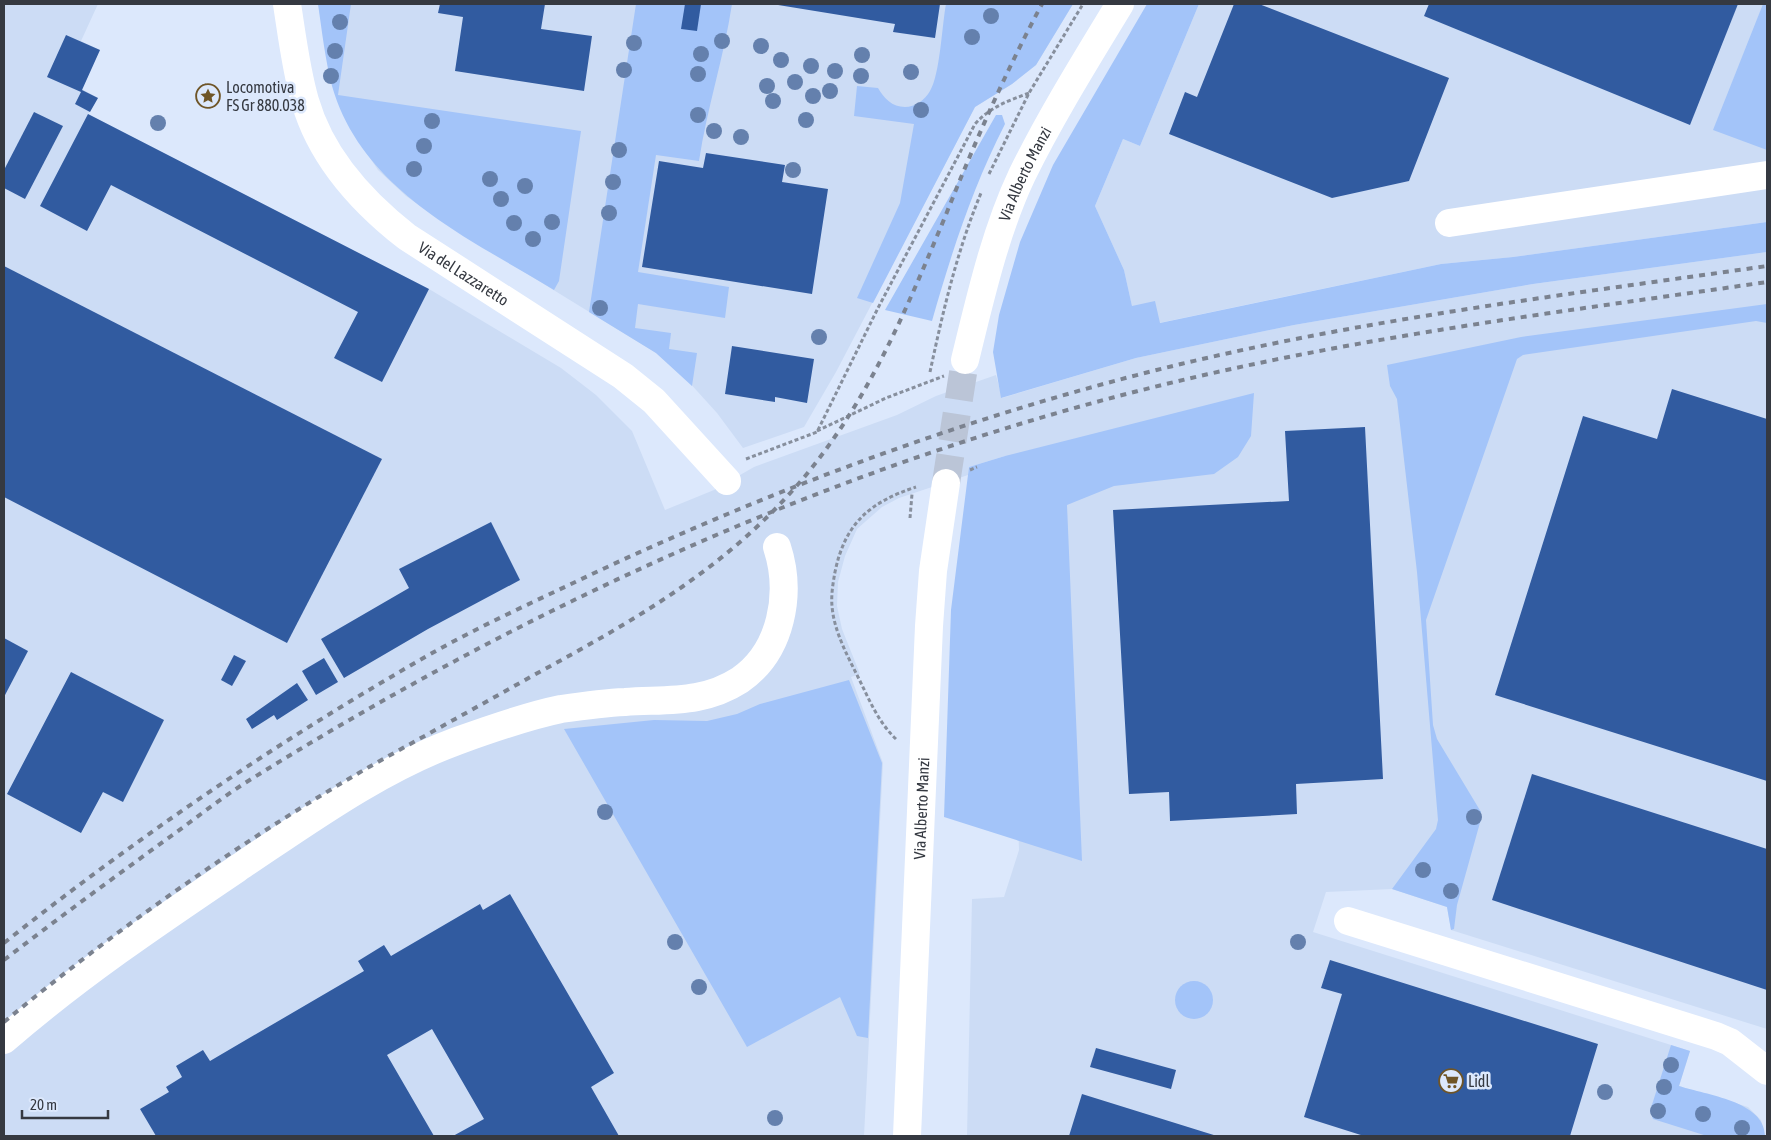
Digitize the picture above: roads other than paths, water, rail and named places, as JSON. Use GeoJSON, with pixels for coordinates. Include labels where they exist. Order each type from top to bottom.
{"type":"FeatureCollection","features":[{"type":"Feature","properties":{"kind":"main road","name":"Via del Lazzaretto"},"geometry":{"type":"LineString","coordinates":[[287,4],[306,102],[324,144],[347,181],[376,213],[407,237],[624,376],[654,401],[722,476]]}},
{"type":"Feature","properties":{"kind":"main road","name":"Via Alberto Manzi"},"geometry":{"type":"LineString","coordinates":[[957,367],[988,267],[1022,176],[1077,75],[1120,4]]}},
{"type":"Feature","properties":{"kind":"main road"},"geometry":{"type":"LineString","coordinates":[[1449,224],[1767,175]]}},
{"type":"Feature","properties":{"kind":"main road","name":"Via Alberto Manzi"},"geometry":{"type":"LineString","coordinates":[[907,1136],[930,611],[946,479]]}},
{"type":"Feature","properties":{"kind":"main road"},"geometry":{"type":"LineString","coordinates":[[4,1040],[53,997],[205,890],[334,804],[398,768],[456,742],[560,710],[623,702],[677,701],[712,695],[741,679],[764,657],[779,627],[785,590],[783,564],[777,547]]}},
{"type":"Feature","properties":{"kind":"main road"},"geometry":{"type":"LineString","coordinates":[[1348,921],[1716,1036],[1730,1042],[1767,1071]]}},
{"type":"Feature","properties":{"kind":"tunnel"},"geometry":{"type":"LineString","coordinates":[[946,483],[965,360]]}},
{"type":"Feature","properties":{"kind":"railway"},"geometry":{"type":"LineString","coordinates":[[4,1022],[91,953],[227,855],[321,795],[645,611],[713,564],[746,537],[776,508],[806,475],[829,445],[850,414],[885,351],[916,285],[991,109],[1015,56],[1042,4]]}},
{"type":"Feature","properties":{"kind":"railway"},"geometry":{"type":"LineString","coordinates":[[204,84],[211,108]]}},
{"type":"Feature","properties":{"kind":"railway"},"geometry":{"type":"LineString","coordinates":[[4,943],[107,864],[213,789],[267,753],[434,652],[590,575],[724,515],[792,488],[930,437],[1000,414],[1070,393],[1218,355],[1374,324],[1452,311],[1767,266]]}},
{"type":"Feature","properties":{"kind":"railway"},"geometry":{"type":"LineString","coordinates":[[4,960],[232,791],[358,715],[465,656],[575,600],[686,548],[800,501],[915,458],[1032,420],[1150,388],[1226,370],[1303,354],[1457,327],[1767,282]]}},
{"type":"Feature","properties":{"kind":"place","name":"Locomotiva FS Gr 880.038"},"geometry":{"type":"Point","coordinates":[208,96]}},
{"type":"Feature","properties":{"kind":"place","name":"Lidl"},"geometry":{"type":"Point","coordinates":[1451,1081]}}]}
